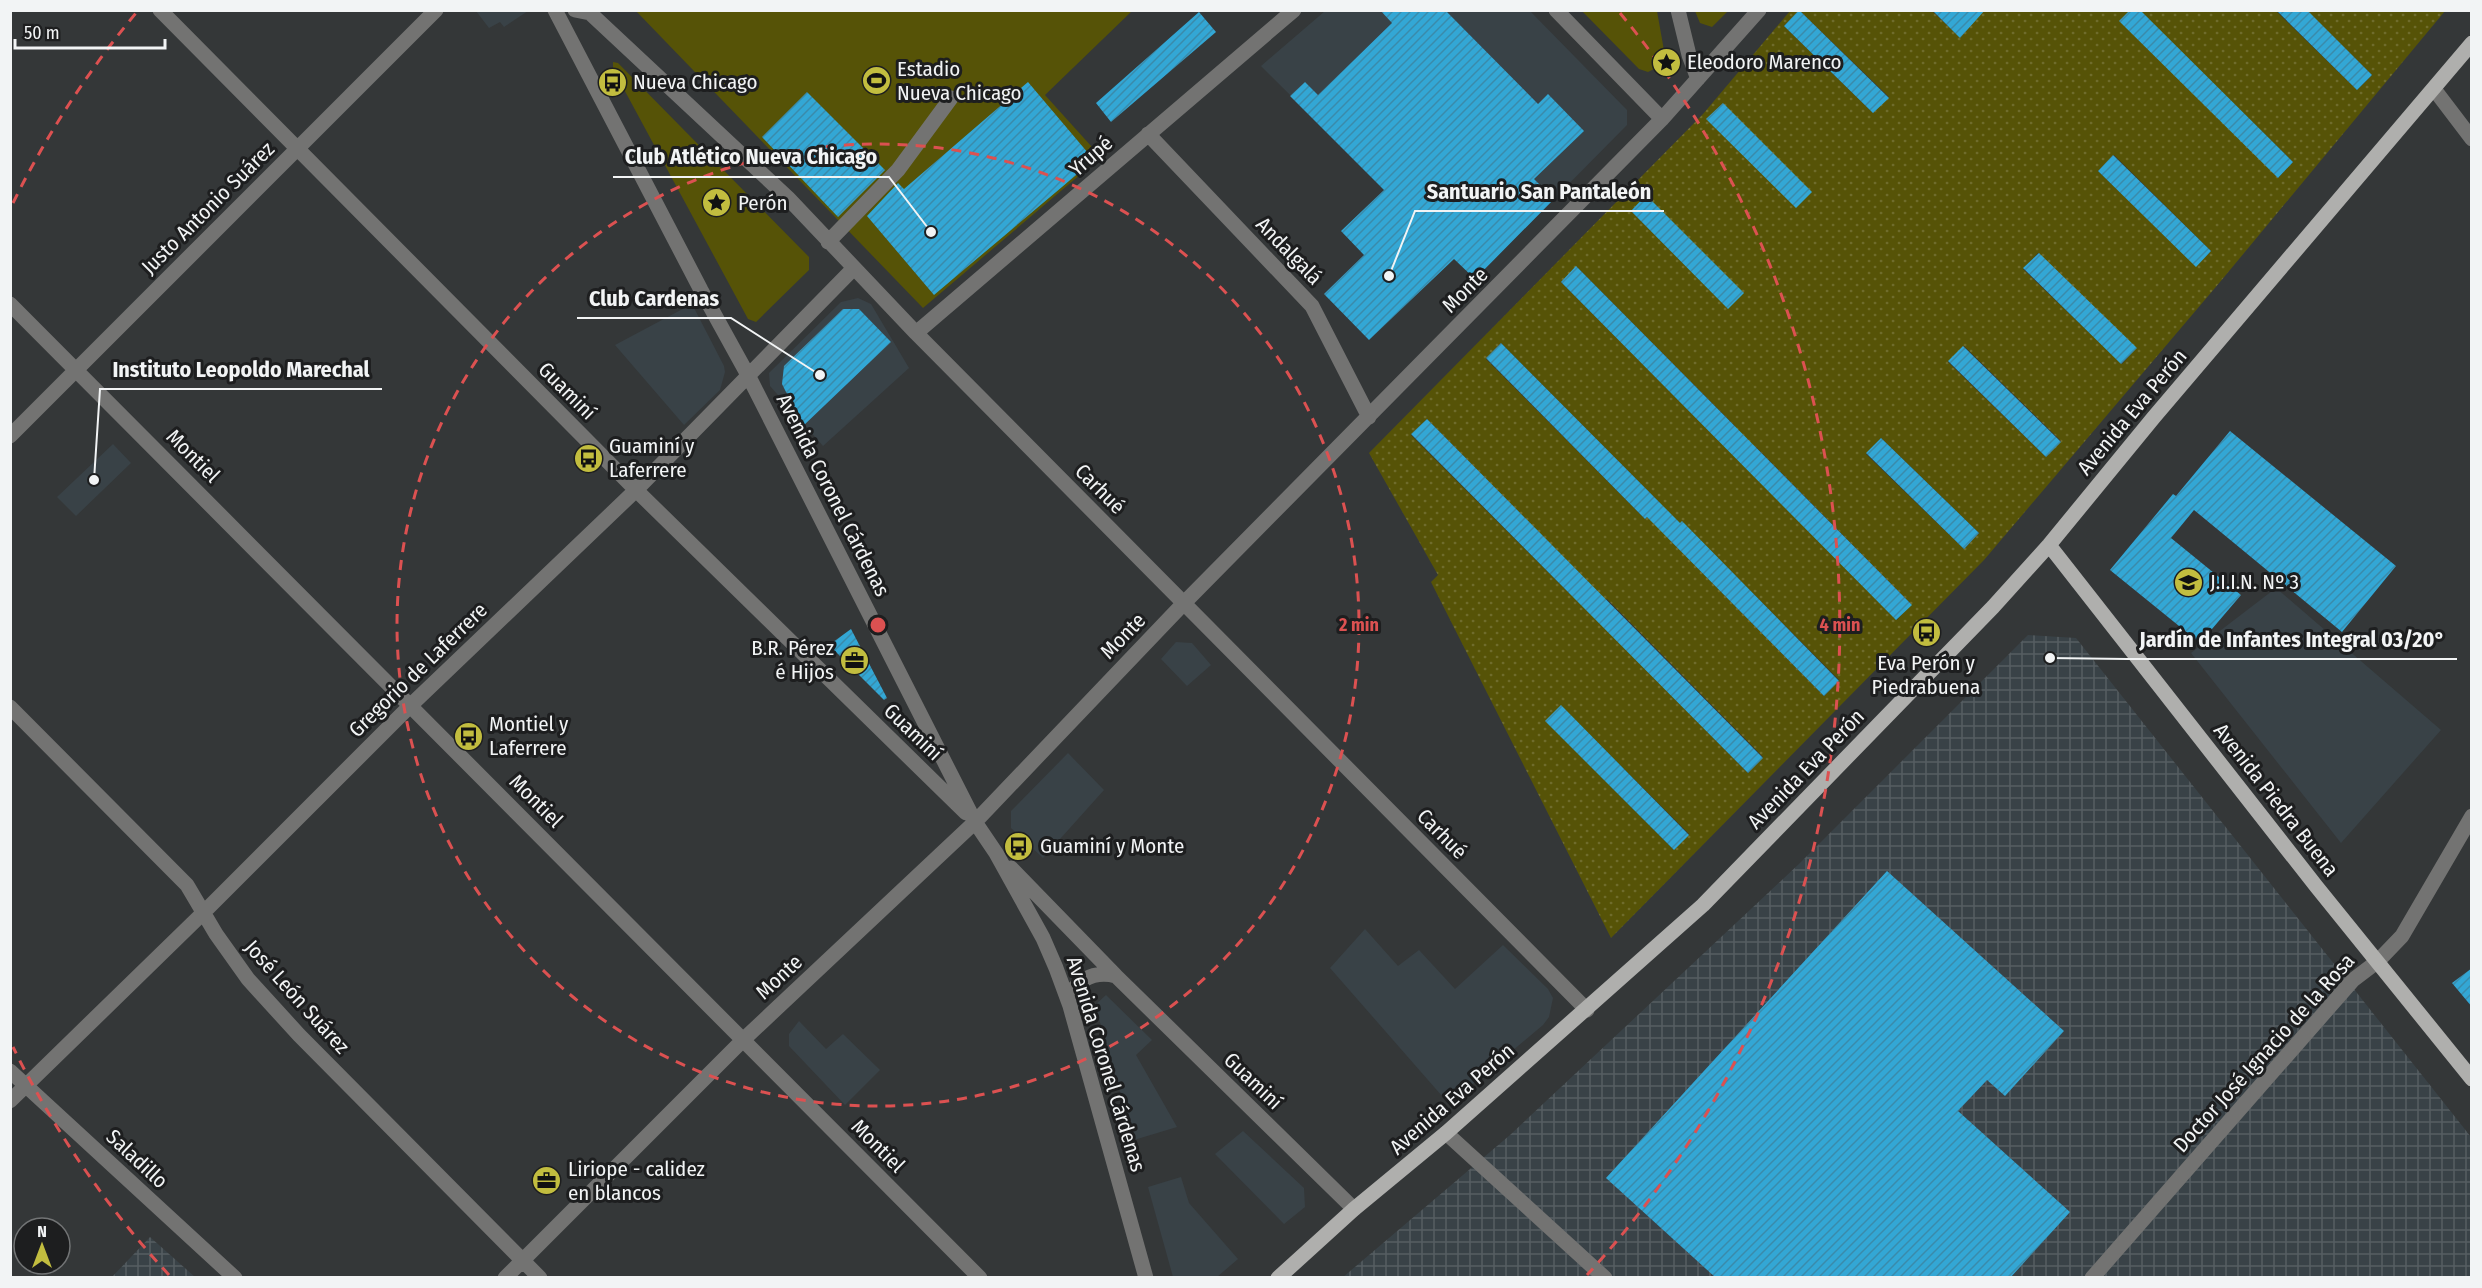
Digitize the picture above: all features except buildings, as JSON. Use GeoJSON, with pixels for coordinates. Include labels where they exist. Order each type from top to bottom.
{"type":"FeatureCollection","features":[{"type":"Feature","properties":{"kind":"main road","name":"Avenida Eva Perón"},"geometry":{"type":"LineString","coordinates":[[1278,1278],[1354,1209],[1446,1133],[1587,1010],[1703,905],[1993,607],[2049,545],[2472,42]]}},
{"type":"Feature","properties":{"kind":"main road","name":"Avenida Piedra Buena"},"geometry":{"type":"LineString","coordinates":[[2049,545],[2316,886],[2472,1078]]}},
{"type":"Feature","properties":{"kind":"street","name":"Guaminí"},"geometry":{"type":"LineString","coordinates":[[160,10],[636,490],[975,822]]}},
{"type":"Feature","properties":{"kind":"street","name":"Justo Antonio Suárez"},"geometry":{"type":"LineString","coordinates":[[10,436],[435,10]]}},
{"type":"Feature","properties":{"kind":"street","name":"Avenida Coronel Cárdenas"},"geometry":{"type":"LineString","coordinates":[[555,10],[700,290],[749,377],[975,822],[996,853],[1043,938],[1070,1006],[1146,1278]]}},
{"type":"Feature","properties":{"kind":"street","name":"Carhué"},"geometry":{"type":"LineString","coordinates":[[575,10],[590,13],[788,198],[853,269],[1587,1010]]}},
{"type":"Feature","properties":{"kind":"street","name":"Yrupé"},"geometry":{"type":"LineString","coordinates":[[916,333],[1294,10]]}},
{"type":"Feature","properties":{"kind":"street"},"geometry":{"type":"LineString","coordinates":[[1556,10],[1662,119]]}},
{"type":"Feature","properties":{"kind":"street"},"geometry":{"type":"LineString","coordinates":[[1678,10],[1689,55],[1698,79]]}},
{"type":"Feature","properties":{"kind":"street","name":"Monte"},"geometry":{"type":"LineString","coordinates":[[505,1278],[743,1040],[975,822],[1184,603],[1662,119],[1759,10]]}},
{"type":"Feature","properties":{"kind":"street"},"geometry":{"type":"LineString","coordinates":[[2434,88],[2472,139]]}},
{"type":"Feature","properties":{"kind":"street"},"geometry":{"type":"LineString","coordinates":[[828,242],[898,170],[951,98]]}},
{"type":"Feature","properties":{"kind":"street","name":"Andalgalá"},"geometry":{"type":"LineString","coordinates":[[1148,134],[1312,306],[1369,417]]}},
{"type":"Feature","properties":{"kind":"street","name":"Gregorio de Laferrere"},"geometry":{"type":"LineString","coordinates":[[10,1101],[203,913],[411,705],[636,490],[853,269]]}},
{"type":"Feature","properties":{"kind":"street","name":"Montiel"},"geometry":{"type":"LineString","coordinates":[[10,304],[980,1278]]}},
{"type":"Feature","properties":{"kind":"street","name":"José León Suárez"},"geometry":{"type":"LineString","coordinates":[[10,707],[187,885],[203,913],[248,979],[292,1027],[540,1278]]}},
{"type":"Feature","properties":{"kind":"street","name":"Doctor José Ignacio de la Rosa"},"geometry":{"type":"LineString","coordinates":[[2092,1278],[2353,980],[2378,961],[2402,936],[2466,843],[2472,816]]}},
{"type":"Feature","properties":{"kind":"street","name":"Guaminí"},"geometry":{"type":"LineString","coordinates":[[996,853],[1116,976],[1354,1209]]}},
{"type":"Feature","properties":{"kind":"street"},"geometry":{"type":"LineString","coordinates":[[1070,1006],[1069,995],[1078,983],[1092,976],[1107,973],[1116,976]]}},
{"type":"Feature","properties":{"kind":"street","name":"Saladillo"},"geometry":{"type":"LineString","coordinates":[[10,1071],[235,1278]]}},
{"type":"Feature","properties":{"kind":"street"},"geometry":{"type":"LineString","coordinates":[[1446,1133],[1605,1278]]}},
{"type":"Feature","properties":{"kind":"shaded area"},"geometry":{"type":"Polygon","coordinates":[[[1695,10],[1728,11],[1712,27],[1700,23],[1695,10]]]}},
{"type":"Feature","properties":{"kind":"shaded area"},"geometry":{"type":"Polygon","coordinates":[[[476,11],[528,11],[504,27],[500,22],[489,28],[476,11]]]}},
{"type":"Feature","properties":{"kind":"shaded area"},"geometry":{"type":"Polygon","coordinates":[[[636,11],[1132,11],[1045,95],[1101,157],[923,308],[636,11]]]}},
{"type":"Feature","properties":{"kind":"shaded area"},"geometry":{"type":"Polygon","coordinates":[[[1325,11],[1530,11],[1627,110],[1627,125],[1475,279],[1261,66],[1325,11]]]}},
{"type":"Feature","properties":{"kind":"shaded area"},"geometry":{"type":"Polygon","coordinates":[[[1582,11],[1657,11],[1665,56],[1662,65],[1648,72],[1639,69],[1582,11]]]}},
{"type":"Feature","properties":{"kind":"shaded area"},"geometry":{"type":"Polygon","coordinates":[[[1790,11],[1799,11],[1784,26],[1873,113],[1889,97],[1800,11],[1932,11],[1960,37],[1978,17],[1972,11],[2130,11],[2278,178],[2293,162],[2140,11],[2276,11],[2357,90],[2372,75],[2307,11],[2445,11],[2220,282],[1984,560],[1611,938],[1431,582],[1438,575],[1369,453],[1703,114],[1790,11]],[[2114,155],[2098,171],[2196,266],[2211,251],[2114,155]],[[1646,196],[1631,211],[1728,308],[1646,196]],[[2038,253],[2023,269],[2122,364],[2136,348],[2038,253]],[[1577,267],[1561,282],[1720,442],[1735,426],[1577,267]],[[1501,343],[1486,359],[1645,519],[1660,503],[1501,343]],[[1964,346],[1948,362],[2046,457],[2061,441],[1964,346]],[[1427,419],[1411,435],[1570,594],[1585,579],[1427,419]],[[1881,438],[1866,454],[1964,549],[1979,533],[1881,438]],[[1755,446],[1740,461],[1897,620],[1911,604],[1755,446]],[[1682,522],[1667,537],[1824,696],[1839,680],[1682,522]],[[1607,599],[1591,613],[1748,773],[1763,757],[1607,599]],[[1561,706],[1546,721],[1674,850],[1689,834],[1561,706]]]}},
{"type":"Feature","properties":{"kind":"shaded area"},"geometry":{"type":"Polygon","coordinates":[[[613,62],[618,63],[809,257],[809,270],[756,322],[748,319],[613,69],[613,62]]]}},
{"type":"Feature","properties":{"kind":"shaded area"},"geometry":{"type":"Polygon","coordinates":[[[858,298],[871,304],[909,368],[823,446],[770,386],[769,373],[841,302],[858,298]]]}},
{"type":"Feature","properties":{"kind":"shaded area"},"geometry":{"type":"Polygon","coordinates":[[[692,304],[725,372],[720,390],[684,425],[615,345],[692,304]]]}},
{"type":"Feature","properties":{"kind":"shaded area"},"geometry":{"type":"Polygon","coordinates":[[[113,444],[131,463],[76,516],[57,497],[113,444]]]}},
{"type":"Feature","properties":{"kind":"shaded area"},"geometry":{"type":"Polygon","coordinates":[[[2276,588],[2441,730],[2341,843],[2191,653],[2276,588]]]}},
{"type":"Feature","properties":{"kind":"shaded area"},"geometry":{"type":"Polygon","coordinates":[[[2028,635],[2076,638],[2471,1137],[2471,1277],[1342,1278],[1510,1135],[1800,863],[2028,635]]]}},
{"type":"Feature","properties":{"kind":"shaded area"},"geometry":{"type":"Polygon","coordinates":[[[1176,642],[1192,643],[1211,665],[1187,686],[1161,659],[1176,642]]]}},
{"type":"Feature","properties":{"kind":"shaded area"},"geometry":{"type":"Polygon","coordinates":[[[1068,753],[1104,790],[1043,858],[1011,828],[1011,811],[1068,753]]]}},
{"type":"Feature","properties":{"kind":"shaded area"},"geometry":{"type":"Polygon","coordinates":[[[1365,929],[1398,966],[1419,950],[1455,989],[1503,945],[1548,989],[1553,998],[1549,1017],[1543,1025],[1449,1104],[1330,968],[1365,929]]]}},
{"type":"Feature","properties":{"kind":"shaded area"},"geometry":{"type":"Polygon","coordinates":[[[1106,995],[1152,1040],[1136,1055],[1177,1127],[1134,1140],[1095,1005],[1106,995]]]}},
{"type":"Feature","properties":{"kind":"shaded area"},"geometry":{"type":"Polygon","coordinates":[[[799,1021],[826,1049],[843,1034],[880,1070],[845,1105],[789,1046],[789,1034],[799,1021]]]}},
{"type":"Feature","properties":{"kind":"shaded area"},"geometry":{"type":"Polygon","coordinates":[[[1243,1131],[1304,1188],[1305,1207],[1284,1224],[1215,1154],[1243,1131]]]}},
{"type":"Feature","properties":{"kind":"shaded area"},"geometry":{"type":"Polygon","coordinates":[[[1181,1177],[1189,1203],[1238,1259],[1217,1277],[1173,1277],[1148,1187],[1181,1177]]]}},
{"type":"Feature","properties":{"kind":"shaded area"},"geometry":{"type":"Polygon","coordinates":[[[150,1237],[195,1277],[112,1277],[150,1237]]]}},
{"type":"Feature","properties":{"kind":"place","name":"Eleodoro Marenco"},"geometry":{"type":"Point","coordinates":[1666,62]}},
{"type":"Feature","properties":{"kind":"place","name":"Estadio Nueva Chicago"},"geometry":{"type":"Point","coordinates":[876,81]}},
{"type":"Feature","properties":{"kind":"place","name":"Nueva Chicago"},"geometry":{"type":"Point","coordinates":[612,82]}},
{"type":"Feature","properties":{"kind":"place","name":"Perón"},"geometry":{"type":"Point","coordinates":[717,203]}},
{"type":"Feature","properties":{"kind":"place","name":"Club Atlético Nueva Chicago"},"geometry":{"type":"Point","coordinates":[931,232]}},
{"type":"Feature","properties":{"kind":"place","name":"Santuario San Pantaleón"},"geometry":{"type":"Point","coordinates":[1389,276]}},
{"type":"Feature","properties":{"kind":"place","name":"Club Cardenas"},"geometry":{"type":"Point","coordinates":[820,375]}},
{"type":"Feature","properties":{"kind":"place","name":"Guaminí y Laferrere"},"geometry":{"type":"Point","coordinates":[588,458]}},
{"type":"Feature","properties":{"kind":"place","name":"Instituto Leopoldo Marechal"},"geometry":{"type":"Point","coordinates":[94,480]}},
{"type":"Feature","properties":{"kind":"place","name":"J.I.I.N. Nº 3"},"geometry":{"type":"Point","coordinates":[2189,582]}},
{"type":"Feature","properties":{"kind":"place","name":"Eva Perón y Piedrabuena"},"geometry":{"type":"Point","coordinates":[1926,632]}},
{"type":"Feature","properties":{"kind":"place","name":"Jardín de Infantes Integral 03/20°"},"geometry":{"type":"Point","coordinates":[2050,658]}},
{"type":"Feature","properties":{"kind":"place","name":"B.R. Pérez é Hijos"},"geometry":{"type":"Point","coordinates":[855,660]}},
{"type":"Feature","properties":{"kind":"place","name":"Montiel y Laferrere"},"geometry":{"type":"Point","coordinates":[468,736]}},
{"type":"Feature","properties":{"kind":"place","name":"Guaminí y Monte"},"geometry":{"type":"Point","coordinates":[1019,846]}},
{"type":"Feature","properties":{"kind":"place","name":"Liriope - calidez en blancos"},"geometry":{"type":"Point","coordinates":[547,1181]}}]}
